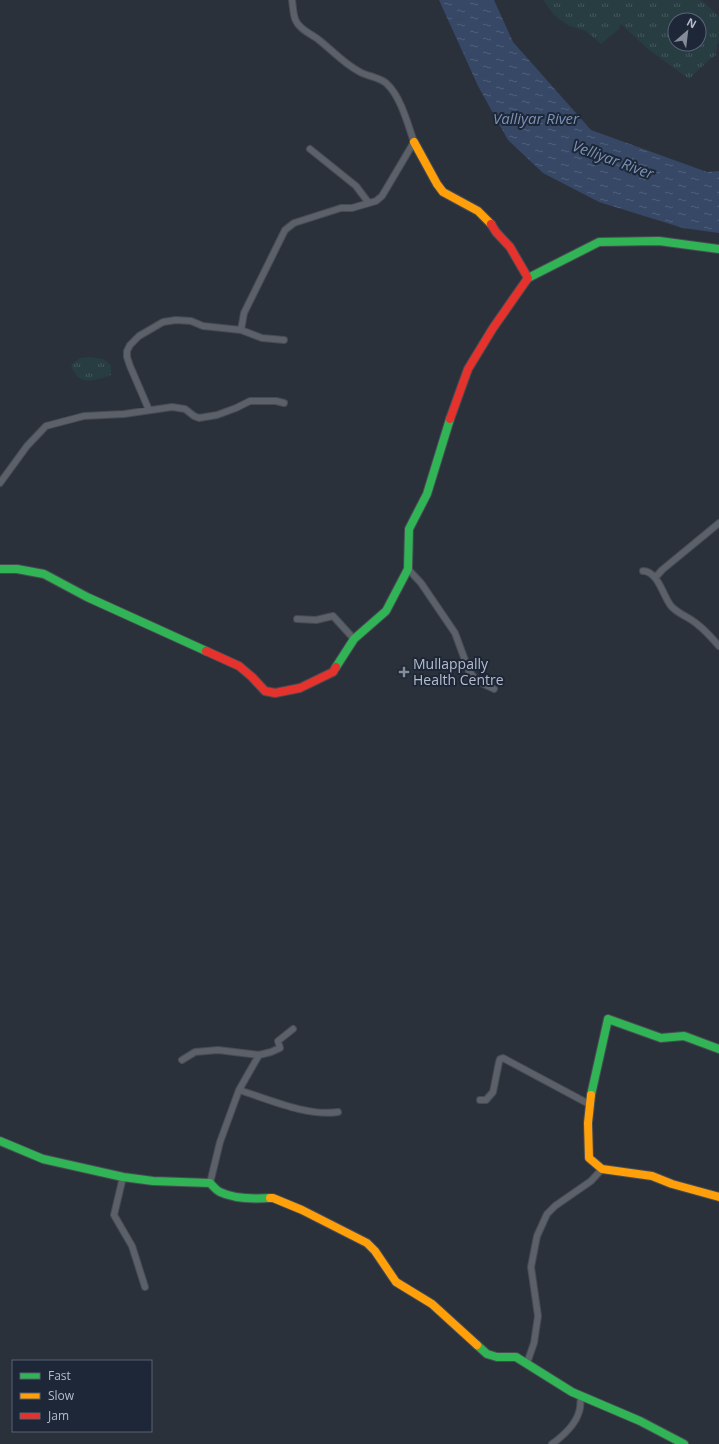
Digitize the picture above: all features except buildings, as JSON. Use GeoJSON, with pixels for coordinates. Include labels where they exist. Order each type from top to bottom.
{"type":"FeatureCollection","features":[{"type":"Feature","properties":{"kind":"street"},"geometry":{"type":"LineString","coordinates":[[292,0],[296,21],[304,30],[319,40],[338,58],[351,67],[361,73],[380,79],[388,84],[396,96],[414,142],[437,184],[443,192],[472,208],[489,221],[496,232],[510,247],[528,278]]}},
{"type":"Feature","properties":{"kind":"street"},"geometry":{"type":"LineString","coordinates":[[241,330],[244,313],[247,306],[285,230],[294,223],[341,208],[352,208],[368,202],[376,201],[382,196],[414,142]]}},
{"type":"Feature","properties":{"kind":"street"},"geometry":{"type":"LineString","coordinates":[[310,149],[356,186],[368,202]]}},
{"type":"Feature","properties":{"kind":"street"},"geometry":{"type":"LineString","coordinates":[[0,569],[18,569],[44,574],[87,597],[239,666],[265,691],[275,693],[300,688],[333,672],[354,639],[386,611],[408,569],[409,529],[427,494],[454,404],[468,369],[493,328],[528,278],[599,242],[659,241],[719,249]]}},
{"type":"Feature","properties":{"kind":"street"},"geometry":{"type":"LineString","coordinates":[[149,410],[127,357],[127,351],[130,345],[139,336],[163,322],[176,320],[191,321],[203,326],[241,330],[262,338],[284,340]]}},
{"type":"Feature","properties":{"kind":"street"},"geometry":{"type":"LineString","coordinates":[[0,483],[27,446],[46,426],[84,416],[124,414],[172,407],[185,409],[199,418],[217,415],[250,401],[276,401],[284,404]]}},
{"type":"Feature","properties":{"kind":"street"},"geometry":{"type":"LineString","coordinates":[[655,578],[719,523]]}},
{"type":"Feature","properties":{"kind":"street"},"geometry":{"type":"LineString","coordinates":[[408,569],[421,583],[455,633],[469,671],[477,681],[494,689]]}},
{"type":"Feature","properties":{"kind":"street"},"geometry":{"type":"LineString","coordinates":[[643,571],[647,571],[655,578],[664,596],[672,607],[696,624],[719,646]]}},
{"type":"Feature","properties":{"kind":"street"},"geometry":{"type":"LineString","coordinates":[[297,619],[316,620],[333,616],[354,639]]}},
{"type":"Feature","properties":{"kind":"street"},"geometry":{"type":"LineString","coordinates":[[719,1049],[684,1036],[661,1038],[608,1019],[589,1104],[587,1144],[589,1158],[602,1168],[652,1176],[672,1184],[702,1191],[719,1197]]}},
{"type":"Feature","properties":{"kind":"street"},"geometry":{"type":"LineString","coordinates":[[182,1060],[195,1052],[218,1050],[259,1055],[270,1052],[280,1048],[278,1041],[294,1029]]}},
{"type":"Feature","properties":{"kind":"street"},"geometry":{"type":"LineString","coordinates":[[210,1183],[220,1142],[239,1090],[259,1055]]}},
{"type":"Feature","properties":{"kind":"street"},"geometry":{"type":"LineString","coordinates":[[480,1100],[486,1100],[493,1092],[499,1062],[500,1059],[503,1058],[589,1104]]}},
{"type":"Feature","properties":{"kind":"street"},"geometry":{"type":"LineString","coordinates":[[239,1090],[311,1112],[327,1114],[338,1112]]}},
{"type":"Feature","properties":{"kind":"street"},"geometry":{"type":"LineString","coordinates":[[0,1141],[43,1159],[123,1177],[153,1181],[210,1183],[218,1190],[229,1195],[255,1199],[273,1198],[302,1210],[356,1236],[367,1243],[375,1251],[396,1282],[432,1304],[487,1354],[497,1357],[516,1357],[572,1392],[640,1421],[684,1444]]}},
{"type":"Feature","properties":{"kind":"street"},"geometry":{"type":"LineString","coordinates":[[527,1363],[534,1342],[538,1316],[532,1267],[537,1236],[547,1214],[555,1206],[592,1181],[602,1168]]}},
{"type":"Feature","properties":{"kind":"street"},"geometry":{"type":"LineString","coordinates":[[123,1177],[114,1215],[132,1246],[145,1287]]}},
{"type":"Feature","properties":{"kind":"street"},"geometry":{"type":"LineString","coordinates":[[552,1444],[562,1437],[574,1424],[580,1411],[581,1396]]}},
{"type":"Feature","properties":{"kind":"green space"},"geometry":{"type":"Polygon","coordinates":[[[543,0],[701,0],[719,16],[719,43],[717,44],[716,55],[689,79],[649,50],[621,24],[619,29],[601,44],[586,31],[569,26],[555,16],[543,0]]]}},
{"type":"Feature","properties":{"kind":"green space"},"geometry":{"type":"Polygon","coordinates":[[[90,357],[103,359],[111,365],[111,375],[92,380],[78,377],[71,365],[80,358],[90,357]]]}},
{"type":"Feature","properties":{"kind":"water","name":"Valliyar River"},"geometry":{"type":"Polygon","coordinates":[[[439,0],[494,0],[513,42],[591,130],[707,172],[719,171],[719,233],[683,228],[599,202],[543,173],[508,140],[478,86],[439,0]]]}},
{"type":"Feature","properties":{"kind":"traffic: fast"},"geometry":{"type":"LineString","coordinates":[[528,278],[599,242],[659,241],[719,249]]}},
{"type":"Feature","properties":{"kind":"traffic: fast"},"geometry":{"type":"LineString","coordinates":[[336,667],[354,639],[386,611],[408,569],[409,529],[427,494],[450,419]]}},
{"type":"Feature","properties":{"kind":"traffic: fast"},"geometry":{"type":"LineString","coordinates":[[0,569],[17,569],[44,574],[87,597],[206,651]]}},
{"type":"Feature","properties":{"kind":"traffic: fast"},"geometry":{"type":"LineString","coordinates":[[591,1095],[608,1019],[661,1038],[684,1036],[719,1049]]}},
{"type":"Feature","properties":{"kind":"traffic: fast"},"geometry":{"type":"LineString","coordinates":[[0,1141],[43,1159],[123,1177],[153,1181],[210,1183],[219,1191],[231,1196],[270,1198]]}},
{"type":"Feature","properties":{"kind":"traffic: fast"},"geometry":{"type":"LineString","coordinates":[[477,1345],[487,1354],[497,1357],[516,1357],[572,1392],[640,1421],[684,1444]]}},
{"type":"Feature","properties":{"kind":"traffic: slow"},"geometry":{"type":"LineString","coordinates":[[414,142],[443,192],[478,211],[491,224]]}},
{"type":"Feature","properties":{"kind":"traffic: slow"},"geometry":{"type":"LineString","coordinates":[[591,1095],[588,1123],[589,1158],[602,1169],[652,1176],[672,1184],[719,1197]]}},
{"type":"Feature","properties":{"kind":"traffic: slow"},"geometry":{"type":"LineString","coordinates":[[270,1198],[302,1210],[367,1243],[375,1251],[396,1282],[432,1304],[477,1345]]}},
{"type":"Feature","properties":{"kind":"traffic: jam"},"geometry":{"type":"LineString","coordinates":[[450,419],[468,369],[493,328],[528,278],[510,247],[496,232],[491,224]]}},
{"type":"Feature","properties":{"kind":"traffic: jam"},"geometry":{"type":"LineString","coordinates":[[206,651],[239,666],[265,691],[275,693],[300,688],[333,672],[336,667]]}},
{"type":"Feature","properties":{"kind":"place","name":"Mullappally Health Centre"},"geometry":{"type":"Point","coordinates":[404,672]}},
{"type":"Feature","properties":{"kind":"water label","name":"Velliyar River"},"geometry":{"type":"Point","coordinates":[613,160]}}]}
